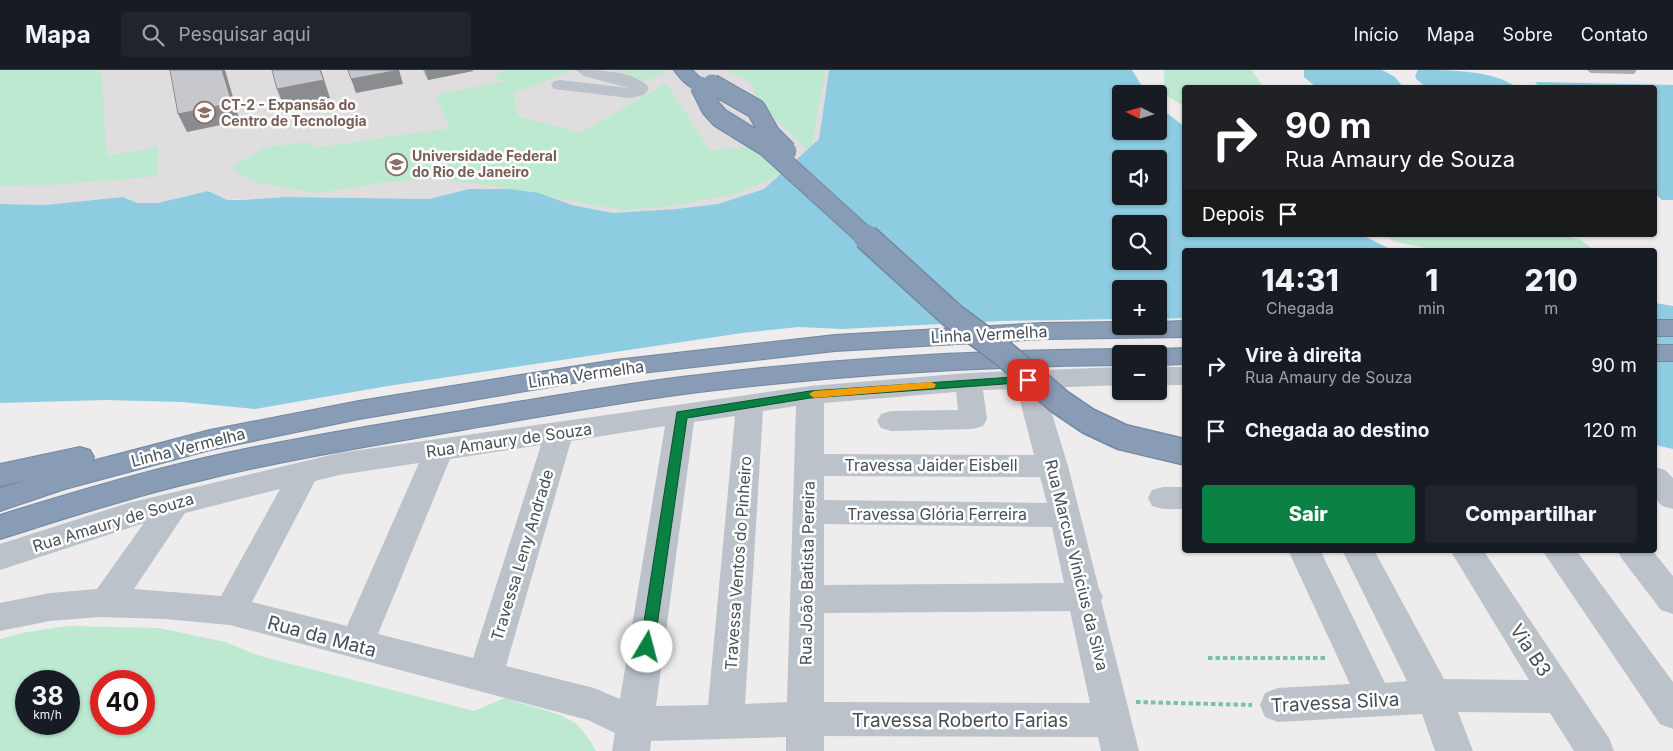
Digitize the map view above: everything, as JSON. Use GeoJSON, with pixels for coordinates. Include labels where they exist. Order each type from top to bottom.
{"type":"FeatureCollection","features":[{"type":"Feature","properties":{"kind":"highway"},"geometry":{"type":"LineString","coordinates":[[682,70],[700,86],[711,108],[720,118],[767,147],[954,317],[1003,352],[1060,402],[1104,430],[1144,443],[1182,451]]}},
{"type":"Feature","properties":{"kind":"highway"},"geometry":{"type":"LineString","coordinates":[[696,70],[717,88],[740,98],[756,110],[774,139],[967,312],[1003,352]]}},
{"type":"Feature","properties":{"kind":"highway"},"geometry":{"type":"LineString","coordinates":[[1657,328],[1673,328]]}},
{"type":"Feature","properties":{"kind":"highway","name":"Linha Vermelha"},"geometry":{"type":"LineString","coordinates":[[0,527],[203,469],[348,440],[603,398],[727,380],[836,356],[1043,331],[1182,330]]}},
{"type":"Feature","properties":{"kind":"highway","name":"Linha Vermelha"},"geometry":{"type":"LineString","coordinates":[[0,500],[60,480],[210,440],[359,410],[615,368],[836,356],[1112,357]]}},
{"type":"Feature","properties":{"kind":"highway"},"geometry":{"type":"LineString","coordinates":[[1167,356],[1182,356]]}},
{"type":"Feature","properties":{"kind":"highway"},"geometry":{"type":"LineString","coordinates":[[0,475],[204,430],[359,410]]}},
{"type":"Feature","properties":{"kind":"street"},"geometry":{"type":"LineString","coordinates":[[560,85],[630,93],[638,91],[640,88],[633,83],[584,70]]}},
{"type":"Feature","properties":{"kind":"street","name":"Rua Amaury de Souza"},"geometry":{"type":"LineString","coordinates":[[0,557],[128,515],[339,464],[439,451],[810,395],[968,382],[1112,376]]}},
{"type":"Feature","properties":{"kind":"street"},"geometry":{"type":"LineString","coordinates":[[1167,376],[1182,376]]}},
{"type":"Feature","properties":{"kind":"street","name":"Rua Marcus Vinícius da Silva"},"geometry":{"type":"LineString","coordinates":[[1028,380],[1053,466],[1115,724]]}},
{"type":"Feature","properties":{"kind":"street"},"geometry":{"type":"LineString","coordinates":[[891,420],[973,419],[968,382]]}},
{"type":"Feature","properties":{"kind":"street","name":"Rua João Batista Pereira"},"geometry":{"type":"LineString","coordinates":[[805,735],[810,395]]}},
{"type":"Feature","properties":{"kind":"street","name":"Travessa Ventos do Pinheiro"},"geometry":{"type":"LineString","coordinates":[[725,721],[750,404]]}},
{"type":"Feature","properties":{"kind":"street"},"geometry":{"type":"LineString","coordinates":[[633,738],[681,415]]}},
{"type":"Feature","properties":{"kind":"street","name":"Travessa Leny Andrade"},"geometry":{"type":"LineString","coordinates":[[485,676],[560,433]]}},
{"type":"Feature","properties":{"kind":"street"},"geometry":{"type":"LineString","coordinates":[[356,645],[439,451]]}},
{"type":"Feature","properties":{"kind":"street","name":"Travessa Jaider Eisbell"},"geometry":{"type":"LineString","coordinates":[[808,465],[1053,466]]}},
{"type":"Feature","properties":{"kind":"street"},"geometry":{"type":"LineString","coordinates":[[230,611],[305,471]]}},
{"type":"Feature","properties":{"kind":"street"},"geometry":{"type":"LineString","coordinates":[[1657,476],[1673,479]]}},
{"type":"Feature","properties":{"kind":"street"},"geometry":{"type":"LineString","coordinates":[[1657,478],[1673,498]]}},
{"type":"Feature","properties":{"kind":"street"},"geometry":{"type":"LineString","coordinates":[[106,603],[175,503]]}},
{"type":"Feature","properties":{"kind":"street","name":"Travessa Glória Ferreira"},"geometry":{"type":"LineString","coordinates":[[808,512],[1065,515]]}},
{"type":"Feature","properties":{"kind":"street"},"geometry":{"type":"LineString","coordinates":[[1305,553],[1375,700]]}},
{"type":"Feature","properties":{"kind":"street"},"geometry":{"type":"LineString","coordinates":[[1360,553],[1434,697],[1454,751]]}},
{"type":"Feature","properties":{"kind":"street","name":"Via B3"},"geometry":{"type":"LineString","coordinates":[[1468,553],[1595,751]]}},
{"type":"Feature","properties":{"kind":"street"},"geometry":{"type":"LineString","coordinates":[[1560,553],[1673,712]]}},
{"type":"Feature","properties":{"kind":"street"},"geometry":{"type":"LineString","coordinates":[[1635,553],[1673,600]]}},
{"type":"Feature","properties":{"kind":"street"},"geometry":{"type":"LineString","coordinates":[[807,599],[1086,597]]}},
{"type":"Feature","properties":{"kind":"street","name":"Rua da Mata"},"geometry":{"type":"LineString","coordinates":[[0,617],[55,606],[106,603],[175,604],[230,611],[594,705],[633,738]]}},
{"type":"Feature","properties":{"kind":"street","name":"Travessa Silva"},"geometry":{"type":"LineString","coordinates":[[1278,706],[1434,697],[1560,696]]}},
{"type":"Feature","properties":{"kind":"street","name":"Travessa Roberto Farias"},"geometry":{"type":"LineString","coordinates":[[633,738],[725,721],[805,735],[1115,724]]}},
{"type":"Feature","properties":{"kind":"path"},"geometry":{"type":"LineString","coordinates":[[1208,658],[1355,658]]}},
{"type":"Feature","properties":{"kind":"path","name":"Travessa Silva"},"geometry":{"type":"LineString","coordinates":[[1115,724],[1278,706]]}},
{"type":"Feature","properties":{"kind":"shaded area","name":"Universidade Federal do Rio de Janeiro"},"geometry":{"type":"Polygon","coordinates":[[[0,70],[829,70],[819,139],[764,189],[718,204],[613,213],[572,205],[539,193],[509,189],[469,189],[429,199],[286,197],[227,200],[208,191],[158,203],[137,203],[123,197],[45,205],[0,204],[0,70]]]}},
{"type":"Feature","properties":{"kind":"green space"},"geometry":{"type":"Polygon","coordinates":[[[0,70],[101,70],[107,156],[158,147],[157,176],[67,184],[0,186],[0,70]]]}},
{"type":"Feature","properties":{"kind":"green space"},"geometry":{"type":"Polygon","coordinates":[[[503,70],[575,70],[514,93],[517,116],[581,133],[666,83],[710,151],[751,146],[788,171],[740,193],[672,206],[623,210],[487,185],[438,179],[397,181],[316,193],[253,182],[230,168],[266,147],[308,142],[314,148],[450,128],[435,95],[510,80],[494,79],[503,70]]]}},
{"type":"Feature","properties":{"kind":"green space"},"geometry":{"type":"Polygon","coordinates":[[[613,70],[669,70],[670,71],[644,81],[613,70]]]}},
{"type":"Feature","properties":{"kind":"green space"},"geometry":{"type":"Polygon","coordinates":[[[726,70],[826,70],[810,152],[760,104],[750,82],[726,70]]]}},
{"type":"Feature","properties":{"kind":"green space"},"geometry":{"type":"Polygon","coordinates":[[[1164,70],[1252,70],[1262,85],[1182,85],[1182,105],[1168,96],[1168,85],[1164,85],[1164,70]]]}},
{"type":"Feature","properties":{"kind":"green space"},"geometry":{"type":"Polygon","coordinates":[[[1387,237],[1569,237],[1581,240],[1591,248],[1427,248],[1395,242],[1387,237]]]}},
{"type":"Feature","properties":{"kind":"green space"},"geometry":{"type":"Polygon","coordinates":[[[67,626],[159,628],[225,642],[260,656],[474,711],[505,698],[560,715],[577,724],[596,751],[0,751],[0,639],[22,633],[67,626]]]}},
{"type":"Feature","properties":{"kind":"water"},"geometry":{"type":"Polygon","coordinates":[[[829,70],[1132,70],[1141,85],[1112,85],[1112,140],[1168,140],[1168,114],[1182,125],[1182,237],[1366,237],[1388,248],[1182,248],[1182,318],[1167,319],[1167,280],[1112,280],[1112,319],[1001,321],[842,329],[798,327],[742,333],[388,386],[255,409],[182,402],[106,400],[0,403],[0,204],[45,205],[123,197],[137,203],[158,203],[208,191],[227,200],[286,197],[429,199],[469,189],[509,189],[539,193],[572,205],[613,213],[718,204],[764,189],[819,139],[829,70]]]}},
{"type":"Feature","properties":{"kind":"water"},"geometry":{"type":"Polygon","coordinates":[[[1304,70],[1382,70],[1395,77],[1401,85],[1314,85],[1304,77],[1304,70]]]}},
{"type":"Feature","properties":{"kind":"water"},"geometry":{"type":"Polygon","coordinates":[[[1418,70],[1470,72],[1495,77],[1513,85],[1423,85],[1415,76],[1418,70]]]}},
{"type":"Feature","properties":{"kind":"water"},"geometry":{"type":"Polygon","coordinates":[[[1535,82],[1673,85],[1673,200],[1662,200],[1657,195],[1657,85],[1538,85],[1535,82]]]}},
{"type":"Feature","properties":{"kind":"water"},"geometry":{"type":"Polygon","coordinates":[[[1657,303],[1673,306],[1673,449],[1657,445],[1657,303]]]}},
{"type":"Feature","properties":{"kind":"building"},"geometry":{"type":"Polygon","coordinates":[[[170,70],[222,70],[232,103],[178,114],[170,70]]]}},
{"type":"Feature","properties":{"kind":"building"},"geometry":{"type":"Polygon","coordinates":[[[272,70],[320,70],[324,80],[277,89],[272,70]]]}},
{"type":"Feature","properties":{"kind":"building"},"geometry":{"type":"Polygon","coordinates":[[[348,70],[399,70],[351,79],[348,70]]]}},
{"type":"Feature","properties":{"kind":"slow traffic"},"geometry":{"type":"LineString","coordinates":[[814,394],[930,385]]}},
{"type":"Feature","properties":{"kind":"place","name":"CT-2 - Expansão do Centro de Tecnologia"},"geometry":{"type":"Point","coordinates":[205,113]}},
{"type":"Feature","properties":{"kind":"place","name":"Universidade Federal do Rio de Janeiro"},"geometry":{"type":"Point","coordinates":[396,164]}},
{"type":"Feature","properties":{"kind":"route"},"geometry":{"type":"LineString","coordinates":[[647,647],[681,415],[810,395],[968,382],[1028,380]]}}]}
